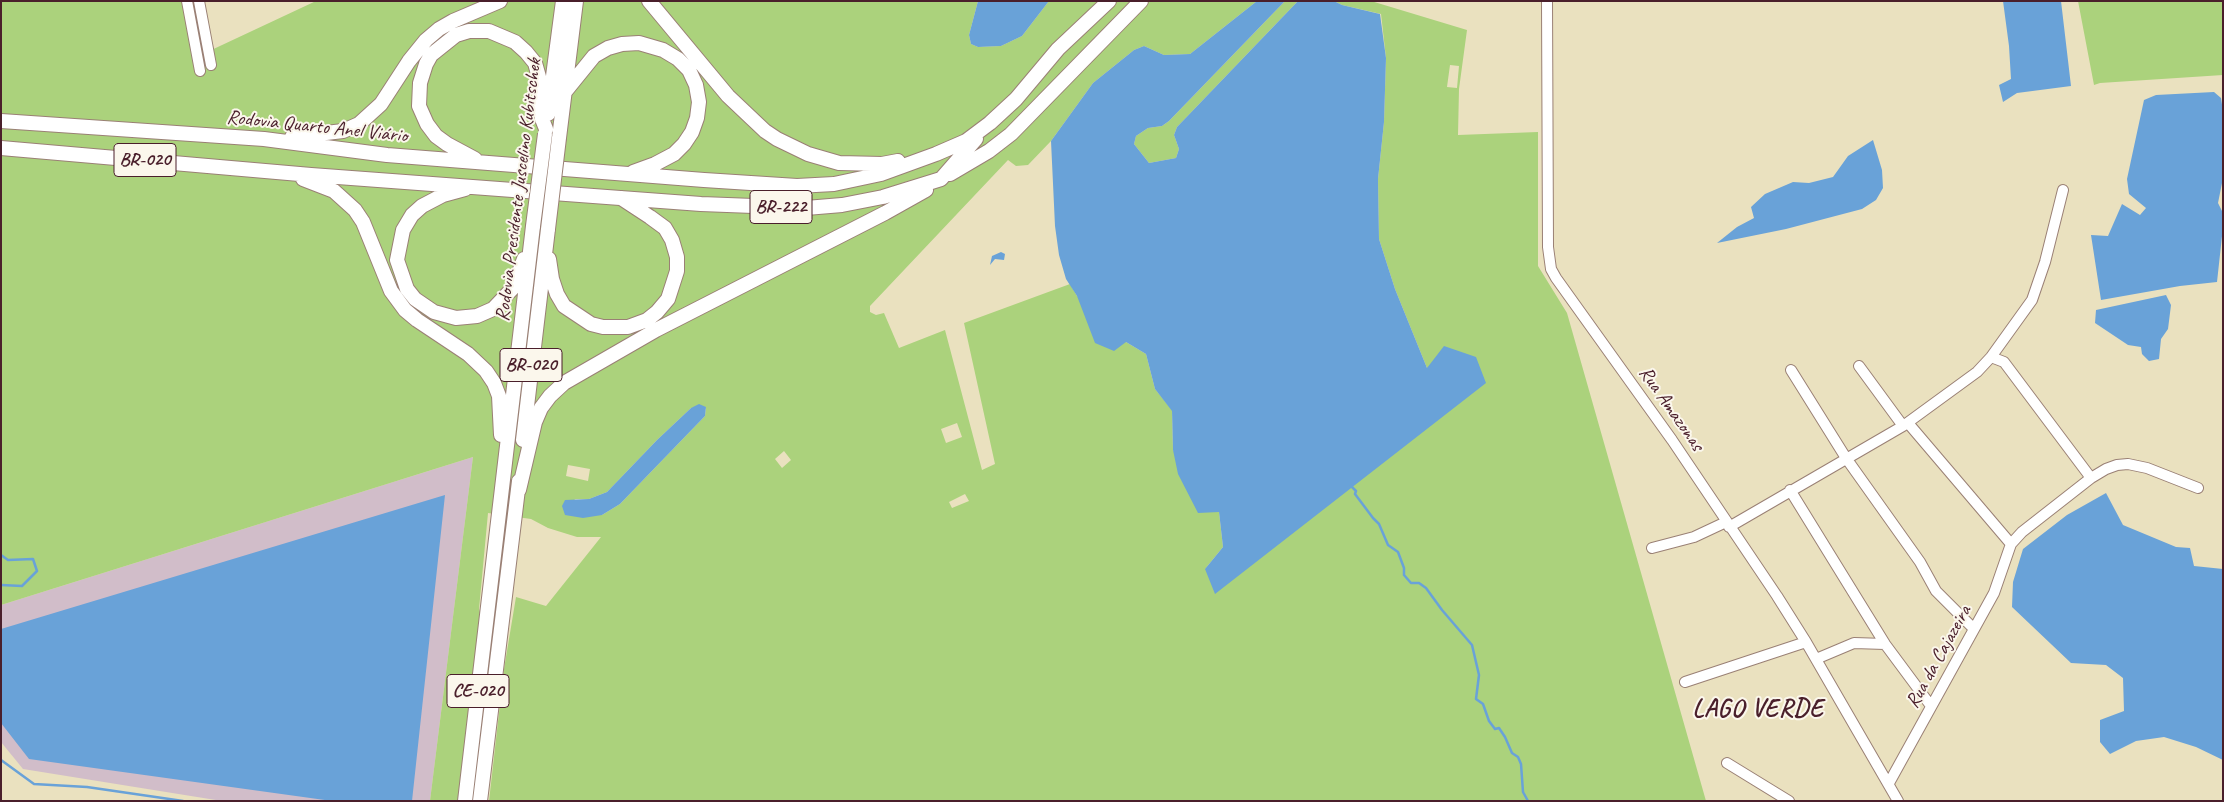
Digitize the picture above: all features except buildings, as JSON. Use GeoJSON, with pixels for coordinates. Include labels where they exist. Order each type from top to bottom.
{"type":"FeatureCollection","features":[{"type":"Feature","properties":{"kind":"highway"},"geometry":{"type":"LineString","coordinates":[[264,139],[343,131],[359,124],[381,104],[409,61],[426,40],[446,25],[500,1]]}},
{"type":"Feature","properties":{"kind":"highway","name":"Rodovia Presidente Juscelino Kubitschek"},"geometry":{"type":"LineString","coordinates":[[480,801],[519,490],[522,440],[547,234],[550,134],[562,1]]}},
{"type":"Feature","properties":{"kind":"highway","name":"Rodovia Presidente Juscelino Kubitschek"},"geometry":{"type":"LineString","coordinates":[[464,801],[533,229],[550,134],[564,92],[576,1]]}},
{"type":"Feature","properties":{"kind":"highway"},"geometry":{"type":"LineString","coordinates":[[649,1],[728,96],[765,131],[782,142],[808,154],[839,162],[862,164],[882,164],[936,154]]}},
{"type":"Feature","properties":{"kind":"highway","name":"BR-222"},"geometry":{"type":"LineString","coordinates":[[628,174],[797,186],[824,184],[881,174],[966,141],[990,123],[1016,99],[1058,50],[1109,1]]}},
{"type":"Feature","properties":{"kind":"highway","name":"BR-222"},"geometry":{"type":"LineString","coordinates":[[475,186],[702,204],[806,208],[842,205],[875,198],[941,179],[990,152],[1011,134],[1141,1]]}},
{"type":"Feature","properties":{"kind":"highway"},"geometry":{"type":"LineString","coordinates":[[484,163],[460,152],[436,136],[427,124],[420,106],[420,83],[426,64],[431,55],[456,35],[469,31],[489,31],[515,42],[526,52],[535,64],[539,78],[542,119],[550,134]]}},
{"type":"Feature","properties":{"kind":"highway"},"geometry":{"type":"LineString","coordinates":[[564,92],[594,56],[608,48],[622,44],[639,43],[663,50],[678,59],[689,70],[696,85],[699,102],[698,118],[692,132],[674,154],[656,164],[628,174]]}},
{"type":"Feature","properties":{"kind":"highway","name":"Rodovia Quarto Anel Viário"},"geometry":{"type":"LineString","coordinates":[[1,121],[264,139],[387,155],[628,174]]}},
{"type":"Feature","properties":{"kind":"highway"},"geometry":{"type":"LineString","coordinates":[[519,490],[534,422],[550,396],[564,383],[656,330],[908,201],[941,179],[990,123]]}},
{"type":"Feature","properties":{"kind":"highway","name":"BR-020"},"geometry":{"type":"LineString","coordinates":[[1,148],[288,173],[475,186]]}},
{"type":"Feature","properties":{"kind":"highway"},"geometry":{"type":"LineString","coordinates":[[288,173],[334,192],[354,210],[363,222],[391,291],[405,310],[416,320],[468,354],[486,370],[499,396],[502,424],[501,464],[504,472]]}},
{"type":"Feature","properties":{"kind":"highway"},"geometry":{"type":"LineString","coordinates":[[475,186],[431,200],[412,215],[403,230],[397,260],[401,277],[407,289],[416,299],[434,312],[456,318],[477,316],[493,309],[513,288],[533,229]]}},
{"type":"Feature","properties":{"kind":"highway"},"geometry":{"type":"LineString","coordinates":[[547,234],[552,279],[557,294],[564,306],[590,324],[603,327],[628,327],[647,320],[668,300],[677,271],[677,257],[672,240],[665,228],[618,196]]}},
{"type":"Feature","properties":{"kind":"street"},"geometry":{"type":"LineString","coordinates":[[187,1],[200,71]]}},
{"type":"Feature","properties":{"kind":"street"},"geometry":{"type":"LineString","coordinates":[[199,1],[211,65]]}},
{"type":"Feature","properties":{"kind":"street","name":"Rua Amazonas"},"geometry":{"type":"LineString","coordinates":[[1547,1],[1548,247],[1551,269],[1672,440],[1806,642],[1898,801]]}},
{"type":"Feature","properties":{"kind":"street"},"geometry":{"type":"LineString","coordinates":[[1652,548],[1694,537],[1728,524],[1906,424],[1968,379],[1991,357],[2032,300],[2045,262],[2063,190]]}},
{"type":"Feature","properties":{"kind":"street"},"geometry":{"type":"LineString","coordinates":[[1991,357],[2004,362],[2091,478]]}},
{"type":"Feature","properties":{"kind":"street"},"geometry":{"type":"LineString","coordinates":[[1859,366],[1906,424],[2011,544]]}},
{"type":"Feature","properties":{"kind":"street"},"geometry":{"type":"LineString","coordinates":[[1791,370],[1846,458],[1920,562],[1936,590],[1974,629]]}},
{"type":"Feature","properties":{"kind":"street","name":"Rua da Cajazeira"},"geometry":{"type":"LineString","coordinates":[[1888,783],[1994,593],[2011,544],[2034,521],[2091,478],[2106,468],[2117,465],[2128,464],[2147,468],[2198,488]]}},
{"type":"Feature","properties":{"kind":"street"},"geometry":{"type":"LineString","coordinates":[[1790,490],[1886,644],[1931,706]]}},
{"type":"Feature","properties":{"kind":"street"},"geometry":{"type":"LineString","coordinates":[[1685,682],[1806,642]]}},
{"type":"Feature","properties":{"kind":"street"},"geometry":{"type":"LineString","coordinates":[[1816,659],[1854,643],[1886,644]]}},
{"type":"Feature","properties":{"kind":"street"},"geometry":{"type":"LineString","coordinates":[[1727,763],[1789,801]]}},
{"type":"Feature","properties":{"kind":"shaded area"},"geometry":{"type":"Polygon","coordinates":[[[473,457],[430,801],[222,801],[23,769],[1,742],[1,605],[473,457]]]}},
{"type":"Feature","properties":{"kind":"green space"},"geometry":{"type":"Polygon","coordinates":[[[1,1],[185,1],[205,53],[316,1],[978,1],[969,35],[971,44],[978,47],[1001,46],[1022,36],[1049,1],[1257,1],[1190,54],[1164,55],[1144,46],[1134,50],[1093,83],[1051,141],[1028,165],[1016,166],[1008,160],[870,306],[870,312],[876,315],[884,313],[899,348],[945,330],[982,470],[995,464],[964,323],[1070,284],[1077,296],[1126,342],[1146,354],[1155,389],[1172,410],[1173,450],[1219,512],[1223,547],[1205,569],[1427,368],[1395,289],[1379,239],[1378,179],[1384,122],[1386,58],[1381,14],[1342,5],[1334,1],[1371,1],[1467,30],[1459,89],[1458,135],[1538,132],[1538,266],[1567,313],[1706,801],[489,801],[504,669],[516,597],[546,606],[601,537],[577,537],[548,528],[531,519],[488,513],[479,609],[481,616],[459,801],[430,801],[473,457],[1,605],[1,1]],[[1450,65],[1447,87],[1457,88],[1459,66],[1450,65]],[[706,407],[691,408],[607,492],[589,499],[574,499],[602,515],[620,504],[705,416],[706,407]],[[957,423],[941,429],[946,443],[962,437],[957,423]],[[784,451],[775,459],[782,468],[791,460],[784,451]],[[568,465],[566,476],[588,481],[590,469],[568,465]],[[965,494],[949,502],[952,508],[969,501],[965,494]]]}},
{"type":"Feature","properties":{"kind":"green space"},"geometry":{"type":"Polygon","coordinates":[[[1285,1],[1298,1],[1177,127],[1174,135],[1179,149],[1176,158],[1149,163],[1134,144],[1136,136],[1148,128],[1162,126],[1169,121],[1285,1]]]}},
{"type":"Feature","properties":{"kind":"green space"},"geometry":{"type":"Polygon","coordinates":[[[2078,1],[2223,1],[2223,75],[2100,83],[2094,85],[2078,1]]]}},
{"type":"Feature","properties":{"kind":"water"},"geometry":{"type":"Polygon","coordinates":[[[978,1],[1049,1],[1022,36],[1001,46],[978,47],[971,44],[969,35],[978,1]]]}},
{"type":"Feature","properties":{"kind":"water"},"geometry":{"type":"Polygon","coordinates":[[[1257,1],[1285,1],[1169,121],[1162,126],[1148,128],[1136,136],[1134,144],[1149,163],[1176,158],[1179,149],[1174,135],[1177,127],[1298,1],[1334,1],[1342,5],[1380,14],[1386,58],[1384,122],[1378,179],[1379,239],[1395,289],[1427,368],[1444,346],[1476,357],[1486,383],[1215,594],[1205,569],[1223,547],[1219,512],[1198,513],[1178,474],[1173,450],[1172,411],[1155,389],[1146,354],[1126,342],[1114,351],[1095,343],[1077,296],[1066,279],[1059,255],[1055,226],[1051,141],[1093,83],[1134,50],[1144,46],[1164,55],[1190,54],[1257,1]]]}},
{"type":"Feature","properties":{"kind":"water"},"geometry":{"type":"Polygon","coordinates":[[[2003,1],[2061,1],[2071,86],[2017,93],[2003,102],[1999,85],[2011,79],[2003,1]]]}},
{"type":"Feature","properties":{"kind":"water"},"geometry":{"type":"Polygon","coordinates":[[[2214,92],[2221,98],[2223,111],[2223,178],[2218,203],[2223,213],[2223,227],[2217,282],[2180,286],[2101,300],[2091,235],[2108,236],[2122,204],[2140,215],[2146,208],[2129,194],[2127,179],[2144,100],[2156,95],[2214,92]]]}},
{"type":"Feature","properties":{"kind":"water"},"geometry":{"type":"Polygon","coordinates":[[[1873,140],[1882,170],[1883,188],[1876,200],[1862,209],[1786,229],[1717,243],[1737,227],[1754,218],[1751,207],[1765,194],[1793,182],[1809,183],[1833,177],[1848,156],[1873,140]]]}},
{"type":"Feature","properties":{"kind":"water"},"geometry":{"type":"Polygon","coordinates":[[[1001,252],[1005,254],[1004,260],[995,259],[990,265],[992,256],[1001,252]]]}},
{"type":"Feature","properties":{"kind":"water"},"geometry":{"type":"Polygon","coordinates":[[[2166,295],[2171,305],[2168,329],[2161,339],[2159,359],[2149,361],[2142,354],[2141,347],[2128,345],[2095,323],[2096,310],[2166,295]]]}},
{"type":"Feature","properties":{"kind":"water"},"geometry":{"type":"Polygon","coordinates":[[[699,404],[706,407],[705,416],[620,504],[602,515],[583,518],[565,515],[562,506],[565,500],[589,499],[607,492],[657,440],[691,408],[699,404]]]}},
{"type":"Feature","properties":{"kind":"water"},"geometry":{"type":"Polygon","coordinates":[[[2106,493],[2123,525],[2176,547],[2190,548],[2194,566],[2223,569],[2223,760],[2196,747],[2164,737],[2136,741],[2110,754],[2100,742],[2100,720],[2124,711],[2123,678],[2106,665],[2071,663],[2012,607],[2013,582],[2023,549],[2067,515],[2106,493]]]}},
{"type":"Feature","properties":{"kind":"water"},"geometry":{"type":"Polygon","coordinates":[[[445,495],[412,801],[332,801],[29,759],[1,723],[1,629],[445,495]]]}},
{"type":"Feature","properties":{"kind":"waterway"},"geometry":{"type":"LineString","coordinates":[[1351,486],[1356,491],[1355,494],[1379,524],[1388,545],[1398,552],[1404,568],[1404,575],[1411,583],[1419,583],[1426,588],[1472,645],[1479,675],[1476,699],[1483,704],[1489,721],[1495,729],[1499,728],[1512,753],[1518,757],[1521,764],[1523,792],[1528,801]]}},
{"type":"Feature","properties":{"kind":"waterway"},"geometry":{"type":"LineString","coordinates":[[1,555],[8,560],[33,559],[37,571],[22,586],[1,585]]}},
{"type":"Feature","properties":{"kind":"waterway"},"geometry":{"type":"LineString","coordinates":[[1,760],[34,784],[87,787],[183,801]]}},
{"type":"Feature","properties":{"kind":"district","name":"LAGO VERDE"},"geometry":{"type":"Point","coordinates":[1758,709]}}]}
